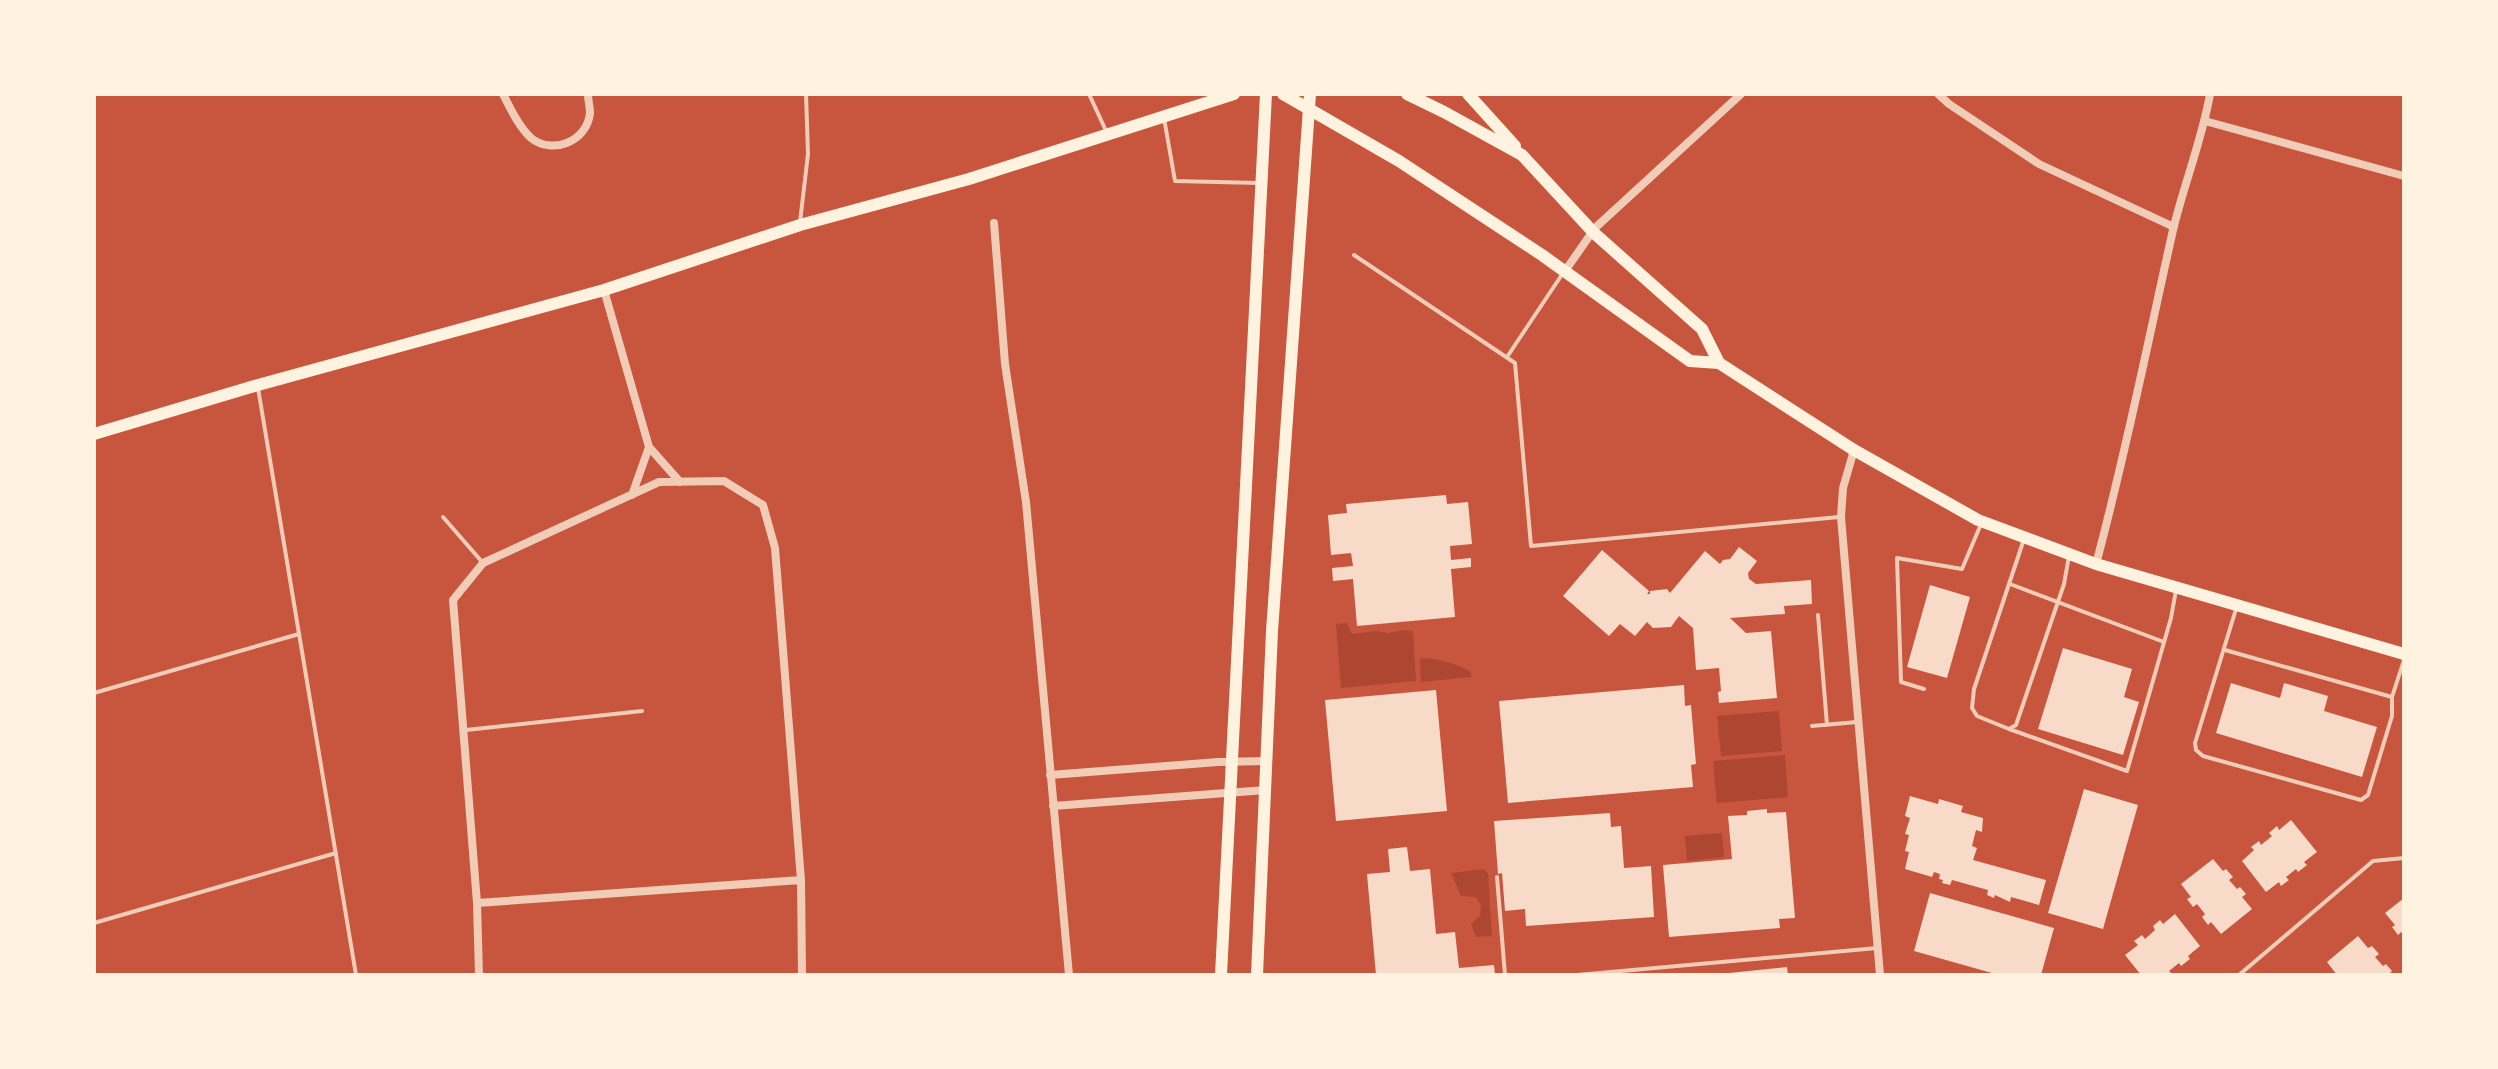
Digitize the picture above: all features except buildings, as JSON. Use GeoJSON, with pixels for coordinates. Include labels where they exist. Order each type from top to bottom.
{"type":"FeatureCollection","features":[{"type":"Feature","properties":{"kind":"main road"},"geometry":{"type":"LineString","coordinates":[[94,434],[258,385],[604,290],[800,225],[969,179],[1234,94]]}},
{"type":"Feature","properties":{"kind":"main road"},"geometry":{"type":"LineString","coordinates":[[1221,975],[1266,94]]}},
{"type":"Feature","properties":{"kind":"main road"},"geometry":{"type":"LineString","coordinates":[[1283,94],[1399,161],[1565,271],[1690,361],[1719,363],[1854,450],[1982,521],[2096,564],[2404,654]]}},
{"type":"Feature","properties":{"kind":"main road"},"geometry":{"type":"LineString","coordinates":[[1257,975],[1272,631],[1310,94]]}},
{"type":"Feature","properties":{"kind":"main road"},"geometry":{"type":"LineString","coordinates":[[1407,94],[1522,155]]}},
{"type":"Feature","properties":{"kind":"main road"},"geometry":{"type":"LineString","coordinates":[[1468,94],[1593,232],[1702,329],[1719,363]]}},
{"type":"Feature","properties":{"kind":"street"},"geometry":{"type":"LineString","coordinates":[[503,94],[523,129],[540,143],[551,146],[562,145],[581,133],[590,113],[588,94]]}},
{"type":"Feature","properties":{"kind":"street"},"geometry":{"type":"LineString","coordinates":[[1565,271],[1593,232],[1741,94]]}},
{"type":"Feature","properties":{"kind":"street"},"geometry":{"type":"LineString","coordinates":[[1938,94],[2039,164],[2174,227]]}},
{"type":"Feature","properties":{"kind":"street"},"geometry":{"type":"LineString","coordinates":[[2096,564],[2125,456],[2174,227],[2210,94]]}},
{"type":"Feature","properties":{"kind":"street"},"geometry":{"type":"LineString","coordinates":[[2205,121],[2404,176]]}},
{"type":"Feature","properties":{"kind":"street"},"geometry":{"type":"LineString","coordinates":[[994,223],[1005,364],[1026,502],[1069,975]]}},
{"type":"Feature","properties":{"kind":"street"},"geometry":{"type":"LineString","coordinates":[[604,290],[649,447],[680,482]]}},
{"type":"Feature","properties":{"kind":"street"},"geometry":{"type":"LineString","coordinates":[[632,495],[649,447]]}},
{"type":"Feature","properties":{"kind":"street"},"geometry":{"type":"LineString","coordinates":[[1854,450],[1843,488],[1841,517],[1880,975]]}},
{"type":"Feature","properties":{"kind":"street"},"geometry":{"type":"LineString","coordinates":[[479,975],[477,903],[453,600],[483,563],[659,482],[724,481],[763,505],[775,548],[801,880],[802,975]]}},
{"type":"Feature","properties":{"kind":"street"},"geometry":{"type":"LineString","coordinates":[[1050,775],[1267,761]]}},
{"type":"Feature","properties":{"kind":"street"},"geometry":{"type":"LineString","coordinates":[[1053,806],[1266,790]]}},
{"type":"Feature","properties":{"kind":"street"},"geometry":{"type":"LineString","coordinates":[[477,903],[801,880]]}},
{"type":"Feature","properties":{"kind":"lane"},"geometry":{"type":"LineString","coordinates":[[800,225],[808,154],[806,94]]}},
{"type":"Feature","properties":{"kind":"lane"},"geometry":{"type":"LineString","coordinates":[[1089,94],[1108,135]]}},
{"type":"Feature","properties":{"kind":"lane"},"geometry":{"type":"LineString","coordinates":[[1164,117],[1175,181],[1261,183]]}},
{"type":"Feature","properties":{"kind":"lane"},"geometry":{"type":"LineString","coordinates":[[1354,255],[1515,363],[1531,546],[1841,517]]}},
{"type":"Feature","properties":{"kind":"lane"},"geometry":{"type":"LineString","coordinates":[[1507,357],[1565,271]]}},
{"type":"Feature","properties":{"kind":"lane"},"geometry":{"type":"LineString","coordinates":[[258,385],[356,975]]}},
{"type":"Feature","properties":{"kind":"lane"},"geometry":{"type":"LineString","coordinates":[[443,517],[483,563]]}},
{"type":"Feature","properties":{"kind":"lane"},"geometry":{"type":"LineString","coordinates":[[1924,689],[1901,682],[1897,558],[1962,569],[1982,521]]}},
{"type":"Feature","properties":{"kind":"lane"},"geometry":{"type":"LineString","coordinates":[[2025,537],[1974,689],[1972,708],[1977,716],[2127,771],[2177,587]]}},
{"type":"Feature","properties":{"kind":"lane"},"geometry":{"type":"LineString","coordinates":[[2009,729],[2016,725],[2058,603],[2069,553]]}},
{"type":"Feature","properties":{"kind":"lane"},"geometry":{"type":"LineString","coordinates":[[2010,584],[2164,642]]}},
{"type":"Feature","properties":{"kind":"lane"},"geometry":{"type":"LineString","coordinates":[[2237,605],[2195,743],[2196,750],[2203,756],[2361,800],[2368,795],[2392,716],[2392,697],[2404,660]]}},
{"type":"Feature","properties":{"kind":"lane"},"geometry":{"type":"LineString","coordinates":[[1818,615],[1827,725]]}},
{"type":"Feature","properties":{"kind":"lane"},"geometry":{"type":"LineString","coordinates":[[94,693],[299,634]]}},
{"type":"Feature","properties":{"kind":"lane"},"geometry":{"type":"LineString","coordinates":[[2224,650],[2392,697]]}},
{"type":"Feature","properties":{"kind":"lane"},"geometry":{"type":"LineString","coordinates":[[463,731],[642,711]]}},
{"type":"Feature","properties":{"kind":"lane"},"geometry":{"type":"LineString","coordinates":[[1812,726],[1859,721]]}},
{"type":"Feature","properties":{"kind":"lane"},"geometry":{"type":"LineString","coordinates":[[94,923],[336,853]]}},
{"type":"Feature","properties":{"kind":"lane"},"geometry":{"type":"LineString","coordinates":[[2239,975],[2373,861],[2404,858]]}},
{"type":"Feature","properties":{"kind":"lane"},"geometry":{"type":"LineString","coordinates":[[1497,877],[1505,975]]}},
{"type":"Feature","properties":{"kind":"lane"},"geometry":{"type":"LineString","coordinates":[[1577,975],[1879,947]]}},
{"type":"Feature","properties":{"kind":"shaded area"},"geometry":{"type":"Polygon","coordinates":[[[1347,623],[1352,634],[1413,631],[1416,681],[1341,688],[1336,624],[1347,623]]]}},
{"type":"Feature","properties":{"kind":"shaded area"},"geometry":{"type":"Polygon","coordinates":[[[1420,658],[1453,664],[1471,672],[1471,677],[1421,682],[1420,658]]]}},
{"type":"Feature","properties":{"kind":"shaded area"},"geometry":{"type":"Polygon","coordinates":[[[1779,711],[1782,751],[1721,756],[1717,716],[1779,711]]]}},
{"type":"Feature","properties":{"kind":"shaded area"},"geometry":{"type":"Polygon","coordinates":[[[1785,755],[1788,797],[1717,803],[1713,761],[1785,755]]]}},
{"type":"Feature","properties":{"kind":"shaded area"},"geometry":{"type":"Polygon","coordinates":[[[1722,833],[1724,857],[1687,861],[1685,836],[1722,833]]]}},
{"type":"Feature","properties":{"kind":"shaded area"},"geometry":{"type":"Polygon","coordinates":[[[1484,869],[1488,874],[1492,936],[1476,937],[1471,924],[1480,916],[1481,905],[1476,897],[1461,896],[1451,873],[1484,869]]]}}]}
